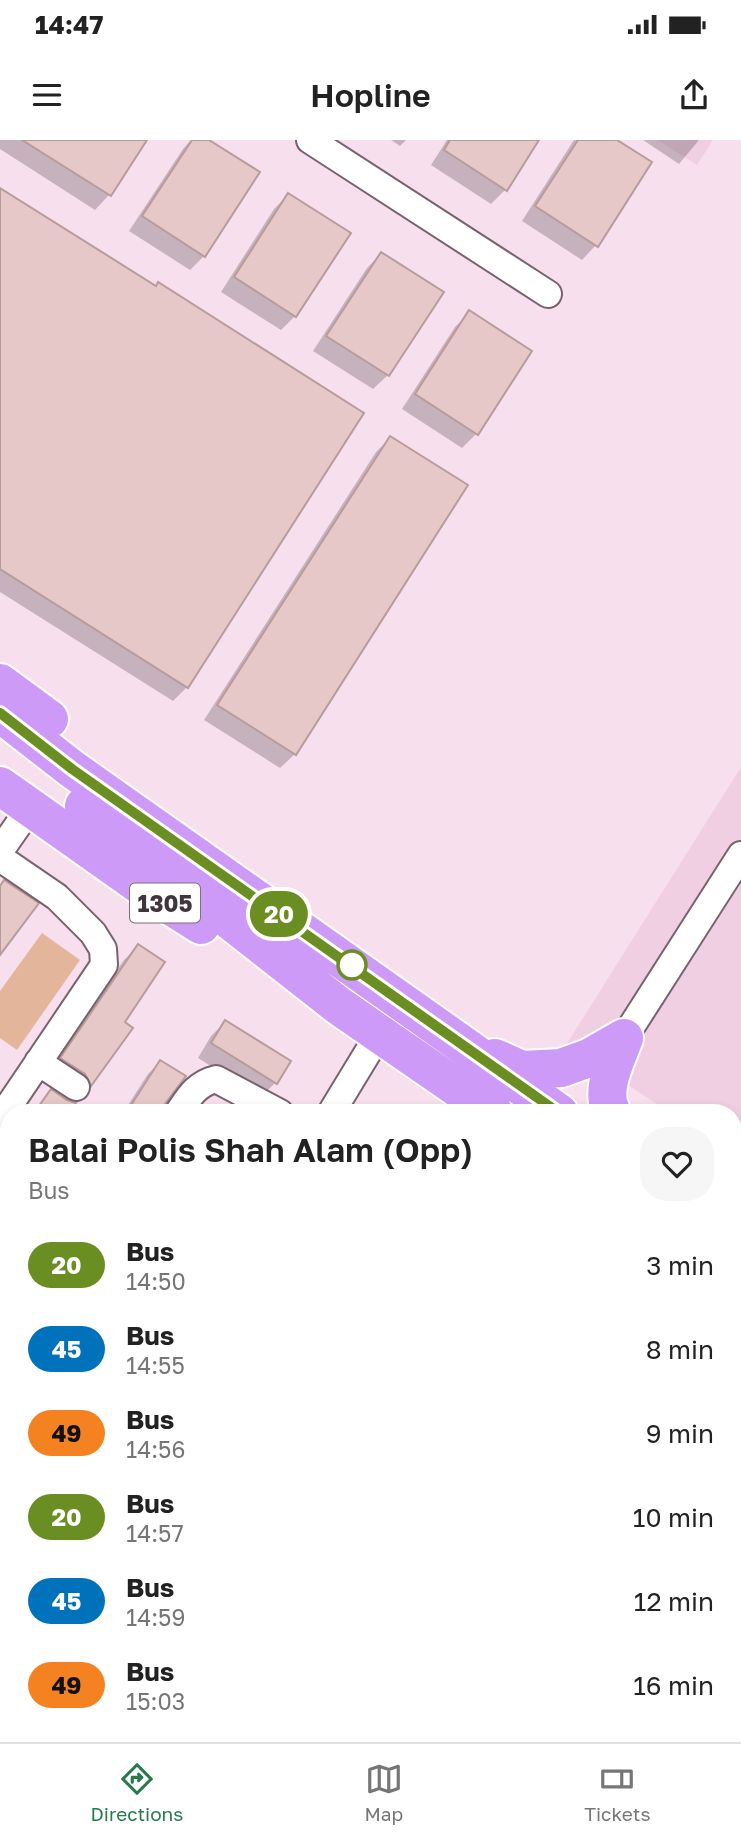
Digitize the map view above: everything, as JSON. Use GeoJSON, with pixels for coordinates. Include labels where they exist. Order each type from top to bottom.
{"type":"FeatureCollection","features":[{"type":"Feature","properties":{"kind":"highway"},"geometry":{"type":"LineString","coordinates":[[0,682],[179,818],[345,960]]}},
{"type":"Feature","properties":{"kind":"highway"},"geometry":{"type":"LineString","coordinates":[[0,713],[54,788]]}},
{"type":"Feature","properties":{"kind":"highway"},"geometry":{"type":"LineString","coordinates":[[0,742],[54,788],[345,960],[547,1104]]}},
{"type":"Feature","properties":{"kind":"highway","name":"1305"},"geometry":{"type":"LineString","coordinates":[[0,786],[54,788],[160,901],[339,1006],[379,1034]]}},
{"type":"Feature","properties":{"kind":"highway"},"geometry":{"type":"LineString","coordinates":[[379,1034],[481,1104]]}},
{"type":"Feature","properties":{"kind":"highway"},"geometry":{"type":"LineString","coordinates":[[461,1042],[522,1070],[561,1068],[589,1058],[624,1038]]}},
{"type":"Feature","properties":{"kind":"highway"},"geometry":{"type":"LineString","coordinates":[[607,1104],[610,1076],[624,1038]]}},
{"type":"Feature","properties":{"kind":"highway"},"geometry":{"type":"LineString","coordinates":[[422,1063],[457,1104]]}},
{"type":"Feature","properties":{"kind":"street"},"geometry":{"type":"LineString","coordinates":[[310,140],[548,294]]}},
{"type":"Feature","properties":{"kind":"street"},"geometry":{"type":"LineString","coordinates":[[0,851],[54,788]]}},
{"type":"Feature","properties":{"kind":"street"},"geometry":{"type":"LineString","coordinates":[[624,1038],[741,855]]}},
{"type":"Feature","properties":{"kind":"street"},"geometry":{"type":"LineString","coordinates":[[0,858],[57,897],[93,933],[103,949],[104,965],[10,1104]]}},
{"type":"Feature","properties":{"kind":"street"},"geometry":{"type":"LineString","coordinates":[[336,1104],[379,1034]]}},
{"type":"Feature","properties":{"kind":"street"},"geometry":{"type":"LineString","coordinates":[[38,1062],[76,1087]]}},
{"type":"Feature","properties":{"kind":"street"},"geometry":{"type":"LineString","coordinates":[[184,1104],[194,1090],[204,1082],[216,1079],[263,1104]]}},
{"type":"Feature","properties":{"kind":"shaded area"},"geometry":{"type":"Polygon","coordinates":[[[658,140],[713,140],[697,165],[658,140]]]}},
{"type":"Feature","properties":{"kind":"shaded area"},"geometry":{"type":"Polygon","coordinates":[[[741,767],[741,1104],[657,1104],[566,1045],[741,767]]]}},
{"type":"Feature","properties":{"kind":"shaded area"},"geometry":{"type":"Polygon","coordinates":[[[42,933],[80,960],[17,1050],[0,1038],[0,991],[42,933]]]}},
{"type":"Feature","properties":{"kind":"building"},"geometry":{"type":"Polygon","coordinates":[[[22,140],[147,140],[111,196],[22,140]]]}},
{"type":"Feature","properties":{"kind":"building"},"geometry":{"type":"Polygon","coordinates":[[[192,140],[209,140],[260,172],[205,257],[142,216],[192,140]]]}},
{"type":"Feature","properties":{"kind":"building"},"geometry":{"type":"Polygon","coordinates":[[[450,140],[539,140],[507,191],[444,150],[450,140]]]}},
{"type":"Feature","properties":{"kind":"building"},"geometry":{"type":"Polygon","coordinates":[[[578,140],[617,140],[652,162],[598,247],[535,206],[578,140]]]}},
{"type":"Feature","properties":{"kind":"building"},"geometry":{"type":"Polygon","coordinates":[[[0,188],[156,286],[158,282],[364,413],[188,688],[0,569],[0,188]]]}},
{"type":"Feature","properties":{"kind":"building"},"geometry":{"type":"Polygon","coordinates":[[[288,193],[351,233],[296,317],[234,277],[288,193]]]}},
{"type":"Feature","properties":{"kind":"building"},"geometry":{"type":"Polygon","coordinates":[[[381,252],[444,292],[389,376],[326,336],[381,252]]]}},
{"type":"Feature","properties":{"kind":"building"},"geometry":{"type":"Polygon","coordinates":[[[469,310],[532,351],[478,435],[415,394],[469,310]]]}},
{"type":"Feature","properties":{"kind":"building"},"geometry":{"type":"Polygon","coordinates":[[[390,436],[468,485],[296,755],[217,705],[390,436]]]}},
{"type":"Feature","properties":{"kind":"building"},"geometry":{"type":"Polygon","coordinates":[[[4,880],[39,903],[0,955],[0,886],[4,880]]]}},
{"type":"Feature","properties":{"kind":"building"},"geometry":{"type":"Polygon","coordinates":[[[138,944],[165,962],[125,1022],[133,1028],[91,1086],[85,1074],[60,1058],[138,944]]]}},
{"type":"Feature","properties":{"kind":"building"},"geometry":{"type":"Polygon","coordinates":[[[225,1020],[291,1061],[277,1084],[211,1043],[225,1020]]]}},
{"type":"Feature","properties":{"kind":"building"},"geometry":{"type":"Polygon","coordinates":[[[160,1060],[186,1076],[165,1104],[132,1104],[160,1060]]]}},
{"type":"Feature","properties":{"kind":"building"},"geometry":{"type":"Polygon","coordinates":[[[51,1089],[76,1103],[75,1104],[40,1104],[51,1089]]]}},
{"type":"Feature","properties":{"kind":"bus line","name":"20"},"geometry":{"type":"LineString","coordinates":[[0,713],[72,769],[547,1104]]}}]}
